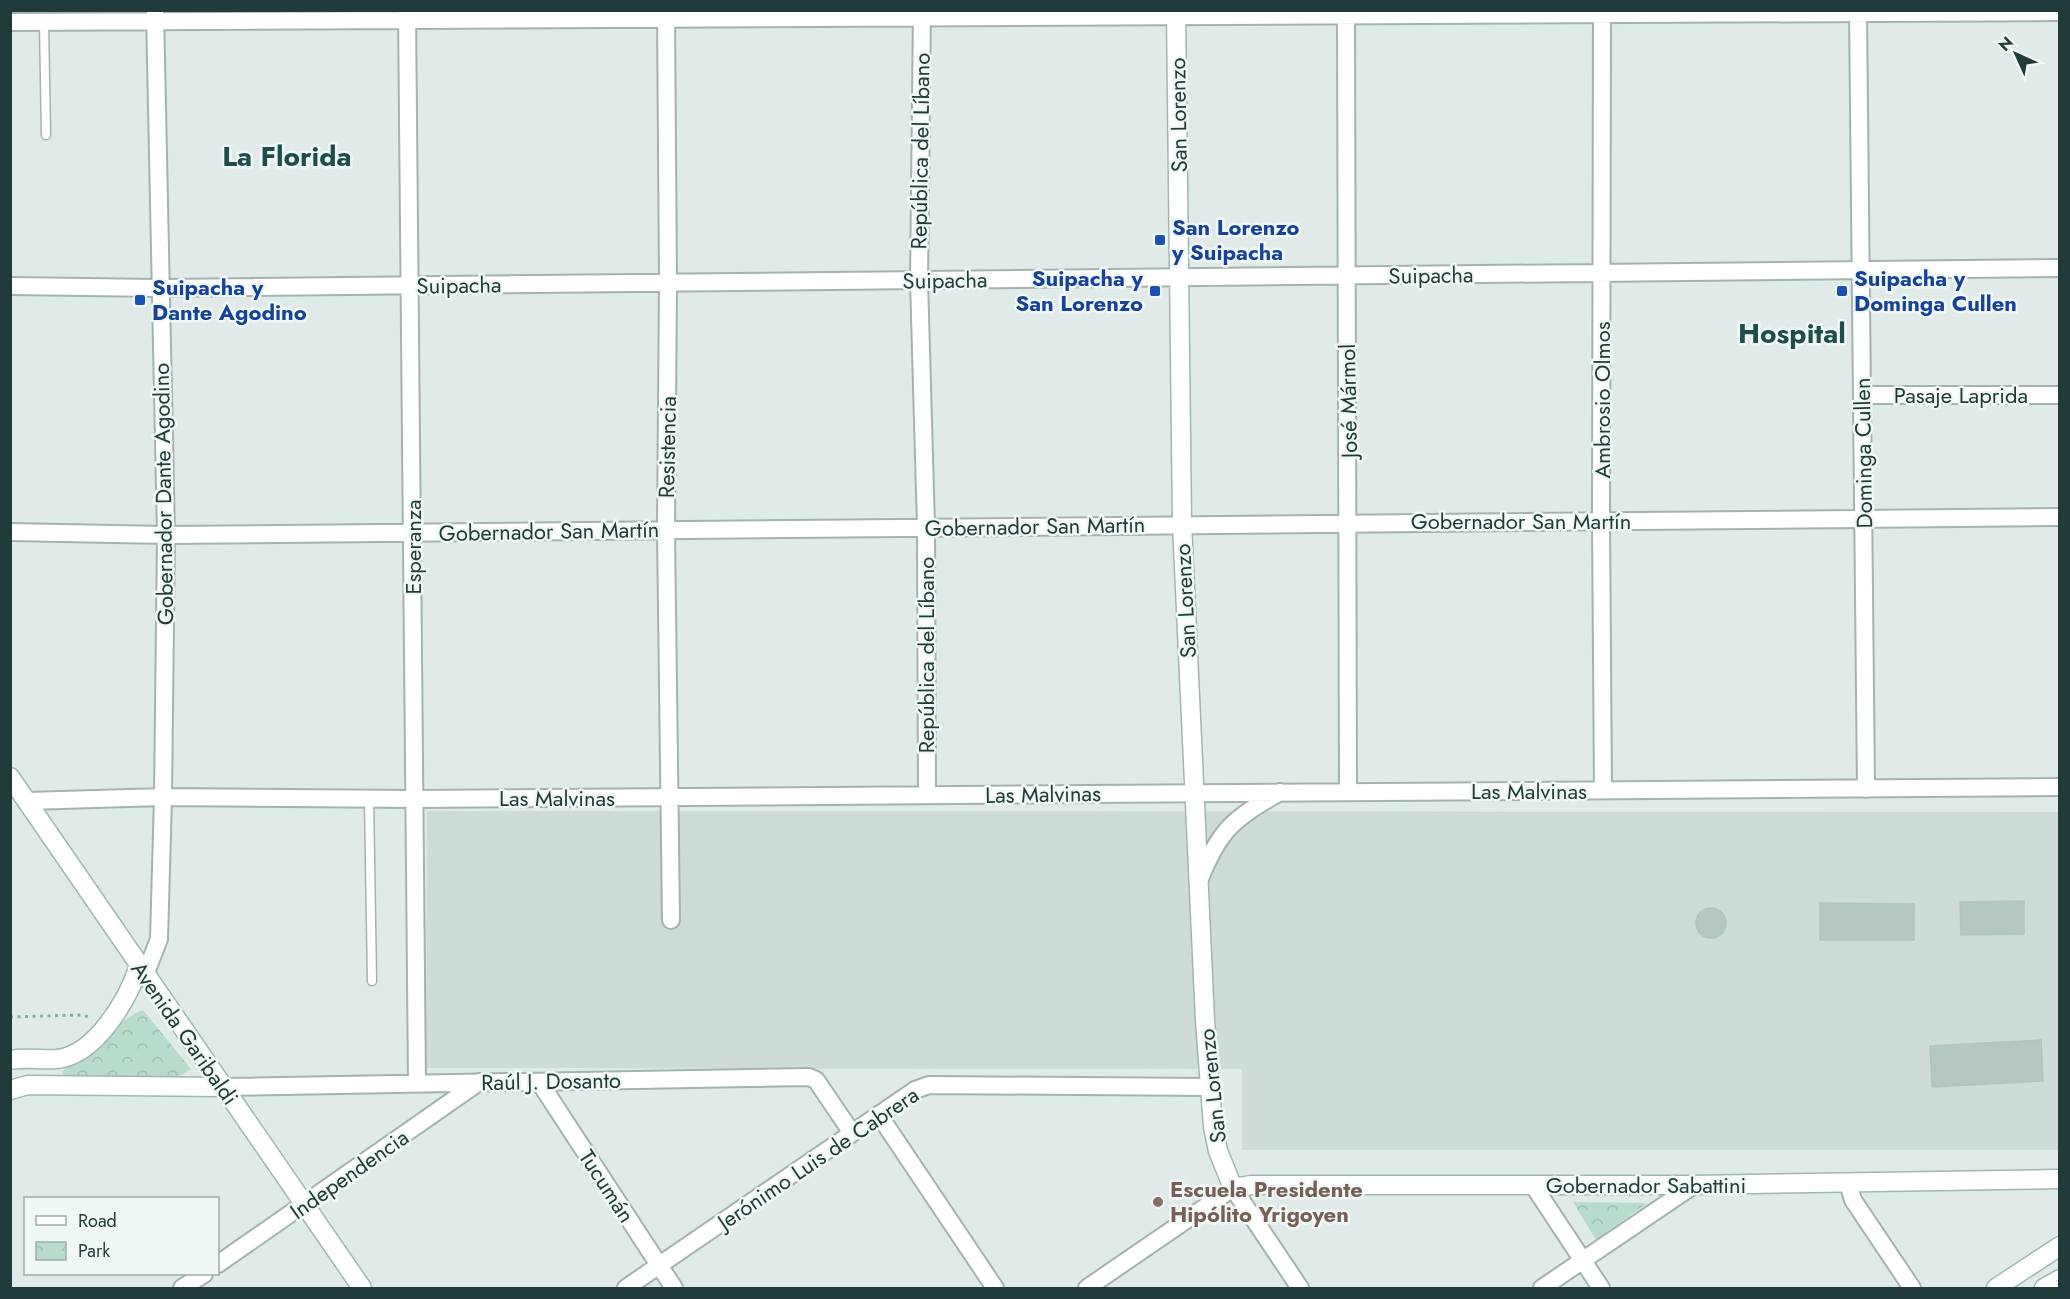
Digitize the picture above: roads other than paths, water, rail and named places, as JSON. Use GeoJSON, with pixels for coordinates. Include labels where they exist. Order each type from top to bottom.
{"type":"FeatureCollection","features":[{"type":"Feature","properties":{"kind":"main road","name":"San Lorenzo"},"geometry":{"type":"LineString","coordinates":[[1176,14],[1182,524],[1194,792],[1209,1087],[1218,1151],[1233,1188]]}},
{"type":"Feature","properties":{"kind":"main road","name":"Avenida Garibaldi"},"geometry":{"type":"LineString","coordinates":[[10,777],[362,1288]]}},
{"type":"Feature","properties":{"kind":"main road"},"geometry":{"type":"LineString","coordinates":[[10,1060],[58,1059],[69,1055],[100,1033],[145,976]]}},
{"type":"Feature","properties":{"kind":"main road"},"geometry":{"type":"LineString","coordinates":[[10,1090],[28,1085],[222,1087]]}},
{"type":"Feature","properties":{"kind":"main road","name":"Gobernador Sabattini"},"geometry":{"type":"LineString","coordinates":[[1233,1188],[1251,1185],[1694,1185],[2060,1179]]}},
{"type":"Feature","properties":{"kind":"main road"},"geometry":{"type":"LineString","coordinates":[[1996,1288],[2060,1246]]}},
{"type":"Feature","properties":{"kind":"main road"},"geometry":{"type":"LineString","coordinates":[[2044,1288],[2060,1279]]}},
{"type":"Feature","properties":{"kind":"street","name":"Ambrosio Olmos"},"geometry":{"type":"LineString","coordinates":[[1602,12],[1603,790]]}},
{"type":"Feature","properties":{"kind":"street","name":"Dominga Cullen"},"geometry":{"type":"LineString","coordinates":[[1858,12],[1866,789]]}},
{"type":"Feature","properties":{"kind":"street"},"geometry":{"type":"LineString","coordinates":[[10,22],[155,16],[2060,12]]}},
{"type":"Feature","properties":{"kind":"street","name":"José Mármol"},"geometry":{"type":"LineString","coordinates":[[1346,13],[1348,792]]}},
{"type":"Feature","properties":{"kind":"street","name":"República del Líbano"},"geometry":{"type":"LineString","coordinates":[[922,14],[919,280],[926,527],[927,795]]}},
{"type":"Feature","properties":{"kind":"street","name":"Esperanza"},"geometry":{"type":"LineString","coordinates":[[407,15],[417,1083]]}},
{"type":"Feature","properties":{"kind":"street","name":"Resistencia"},"geometry":{"type":"LineString","coordinates":[[666,15],[668,283],[666,530],[671,920]]}},
{"type":"Feature","properties":{"kind":"street","name":"Gobernador Dante Agodino"},"geometry":{"type":"LineString","coordinates":[[145,976],[159,939],[166,535],[155,16]]}},
{"type":"Feature","properties":{"kind":"street","name":"Suipacha"},"geometry":{"type":"LineString","coordinates":[[10,286],[160,288],[2060,268]]}},
{"type":"Feature","properties":{"kind":"street","name":"Pasaje Laprida"},"geometry":{"type":"LineString","coordinates":[[1862,395],[2060,395]]}},
{"type":"Feature","properties":{"kind":"street","name":"Gobernador San Martín"},"geometry":{"type":"LineString","coordinates":[[10,532],[166,535],[2060,517]]}},
{"type":"Feature","properties":{"kind":"street","name":"Las Malvinas"},"geometry":{"type":"LineString","coordinates":[[27,801],[163,797],[414,799],[2060,787]]}},
{"type":"Feature","properties":{"kind":"street"},"geometry":{"type":"LineString","coordinates":[[1199,882],[1221,835],[1236,820],[1281,792]]}},
{"type":"Feature","properties":{"kind":"street","name":"Raúl J. Dosanto"},"geometry":{"type":"LineString","coordinates":[[222,1087],[809,1077],[816,1080],[852,1133]]}},
{"type":"Feature","properties":{"kind":"street","name":"Independencia"},"geometry":{"type":"LineString","coordinates":[[219,1263],[479,1082]]}},
{"type":"Feature","properties":{"kind":"street","name":"Tucumán"},"geometry":{"type":"LineString","coordinates":[[540,1083],[674,1288]]}},
{"type":"Feature","properties":{"kind":"street","name":"Jerónimo Luis de Cabrera"},"geometry":{"type":"LineString","coordinates":[[626,1288],[915,1090],[929,1085],[1209,1087]]}},
{"type":"Feature","properties":{"kind":"street"},"geometry":{"type":"LineString","coordinates":[[879,1115],[995,1288]]}},
{"type":"Feature","properties":{"kind":"street"},"geometry":{"type":"LineString","coordinates":[[1848,1183],[1853,1200],[1912,1288]]}},
{"type":"Feature","properties":{"kind":"street"},"geometry":{"type":"LineString","coordinates":[[1533,1185],[1601,1288]]}},
{"type":"Feature","properties":{"kind":"street"},"geometry":{"type":"LineString","coordinates":[[1542,1288],[1694,1185]]}},
{"type":"Feature","properties":{"kind":"street"},"geometry":{"type":"LineString","coordinates":[[1087,1288],[1233,1188],[1300,1288]]}},
{"type":"Feature","properties":{"kind":"street"},"geometry":{"type":"LineString","coordinates":[[182,1288],[202,1275]]}},
{"type":"Feature","properties":{"kind":"lane"},"geometry":{"type":"LineString","coordinates":[[44,22],[46,135]]}},
{"type":"Feature","properties":{"kind":"lane"},"geometry":{"type":"LineString","coordinates":[[369,799],[372,981]]}},
{"type":"Feature","properties":{"kind":"place","name":"San Lorenzo y Suipacha"},"geometry":{"type":"Point","coordinates":[1160,240]}},
{"type":"Feature","properties":{"kind":"place","name":"Suipacha y San Lorenzo"},"geometry":{"type":"Point","coordinates":[1155,291]}},
{"type":"Feature","properties":{"kind":"place","name":"Suipacha y Dominga Cullen"},"geometry":{"type":"Point","coordinates":[1842,291]}},
{"type":"Feature","properties":{"kind":"place","name":"Suipacha y Dante Agodino"},"geometry":{"type":"Point","coordinates":[140,300]}},
{"type":"Feature","properties":{"kind":"place","name":"Escuela Presidente Hipólito Yrigoyen"},"geometry":{"type":"Point","coordinates":[1158,1202]}},
{"type":"Feature","properties":{"kind":"district","name":"La Florida"},"geometry":{"type":"Point","coordinates":[287,156]}},
{"type":"Feature","properties":{"kind":"district","name":"Hospital"},"geometry":{"type":"Point","coordinates":[1792,333]}}]}
